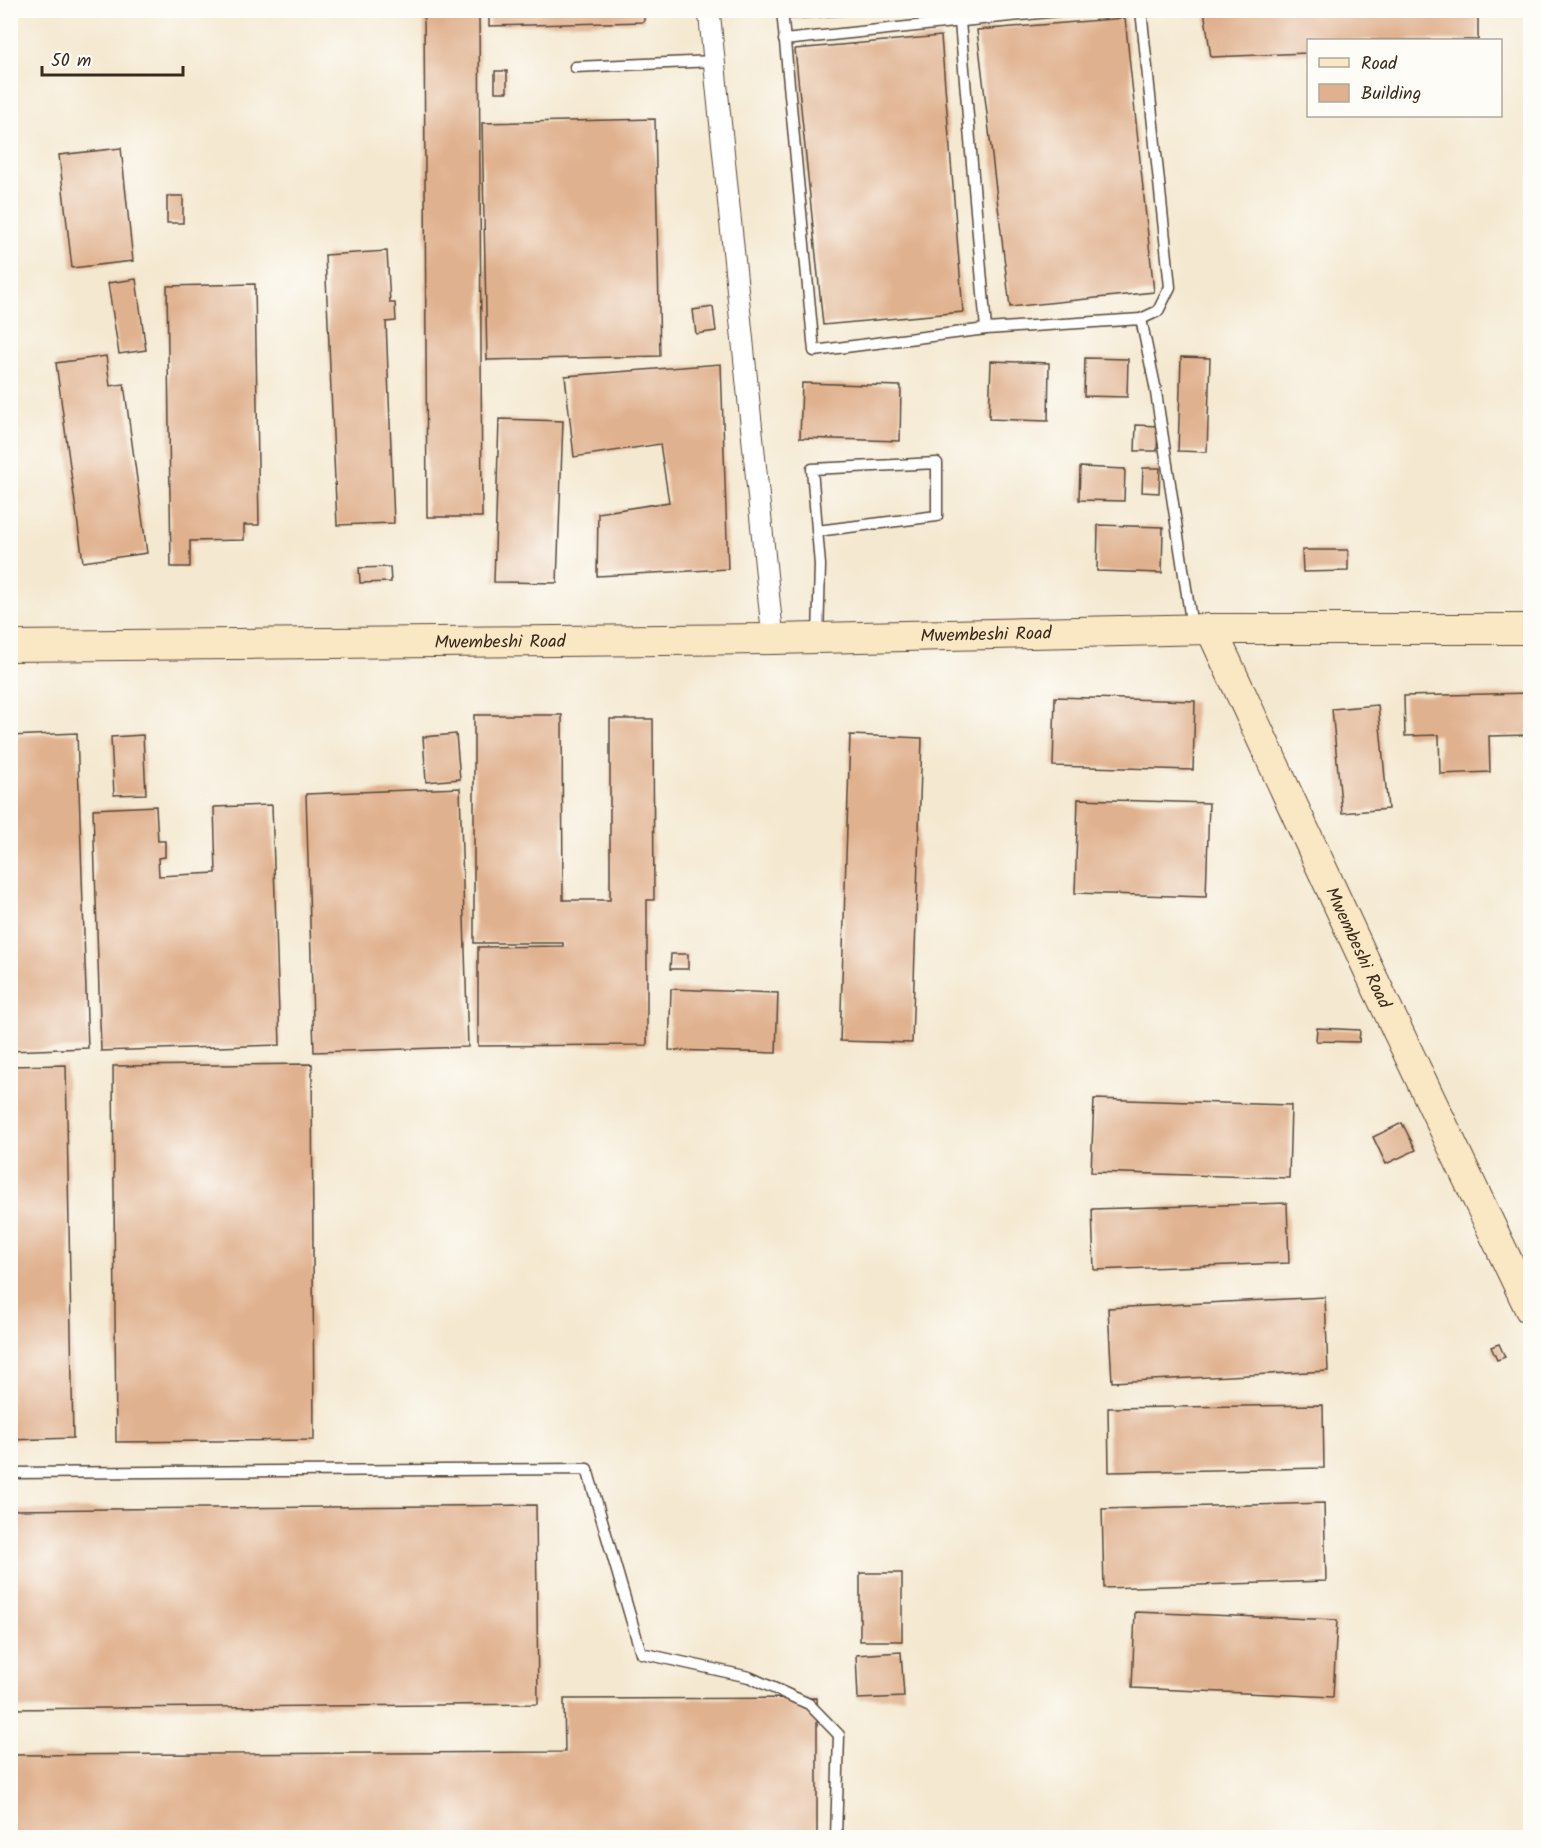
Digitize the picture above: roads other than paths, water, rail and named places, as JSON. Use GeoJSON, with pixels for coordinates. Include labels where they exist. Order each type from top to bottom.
{"type":"FeatureCollection","features":[{"type":"Feature","properties":{"kind":"street"},"geometry":{"type":"LineString","coordinates":[[709,10],[773,639]]}},
{"type":"Feature","properties":{"kind":"street"},"geometry":{"type":"LineString","coordinates":[[1202,630],[1530,629]]}},
{"type":"Feature","properties":{"kind":"street","name":"Mwembeshi Road"},"geometry":{"type":"LineString","coordinates":[[10,646],[773,639],[1202,630],[1526,1292]]}},
{"type":"Feature","properties":{"kind":"lane"},"geometry":{"type":"LineString","coordinates":[[782,10],[814,351],[986,329],[1141,319],[1158,311],[1170,287],[1141,10]]}},
{"type":"Feature","properties":{"kind":"lane"},"geometry":{"type":"LineString","coordinates":[[784,40],[960,16],[1068,10]]}},
{"type":"Feature","properties":{"kind":"lane"},"geometry":{"type":"LineString","coordinates":[[960,16],[986,329]]}},
{"type":"Feature","properties":{"kind":"lane"},"geometry":{"type":"LineString","coordinates":[[575,67],[714,61]]}},
{"type":"Feature","properties":{"kind":"lane"},"geometry":{"type":"LineString","coordinates":[[1141,319],[1202,630]]}},
{"type":"Feature","properties":{"kind":"lane"},"geometry":{"type":"LineString","coordinates":[[817,531],[937,516],[937,463],[812,469],[817,531],[820,565],[818,638]]}},
{"type":"Feature","properties":{"kind":"lane"},"geometry":{"type":"LineString","coordinates":[[10,1473],[587,1469],[641,1653],[749,1677],[809,1704],[839,1735],[836,1838]]}}]}
